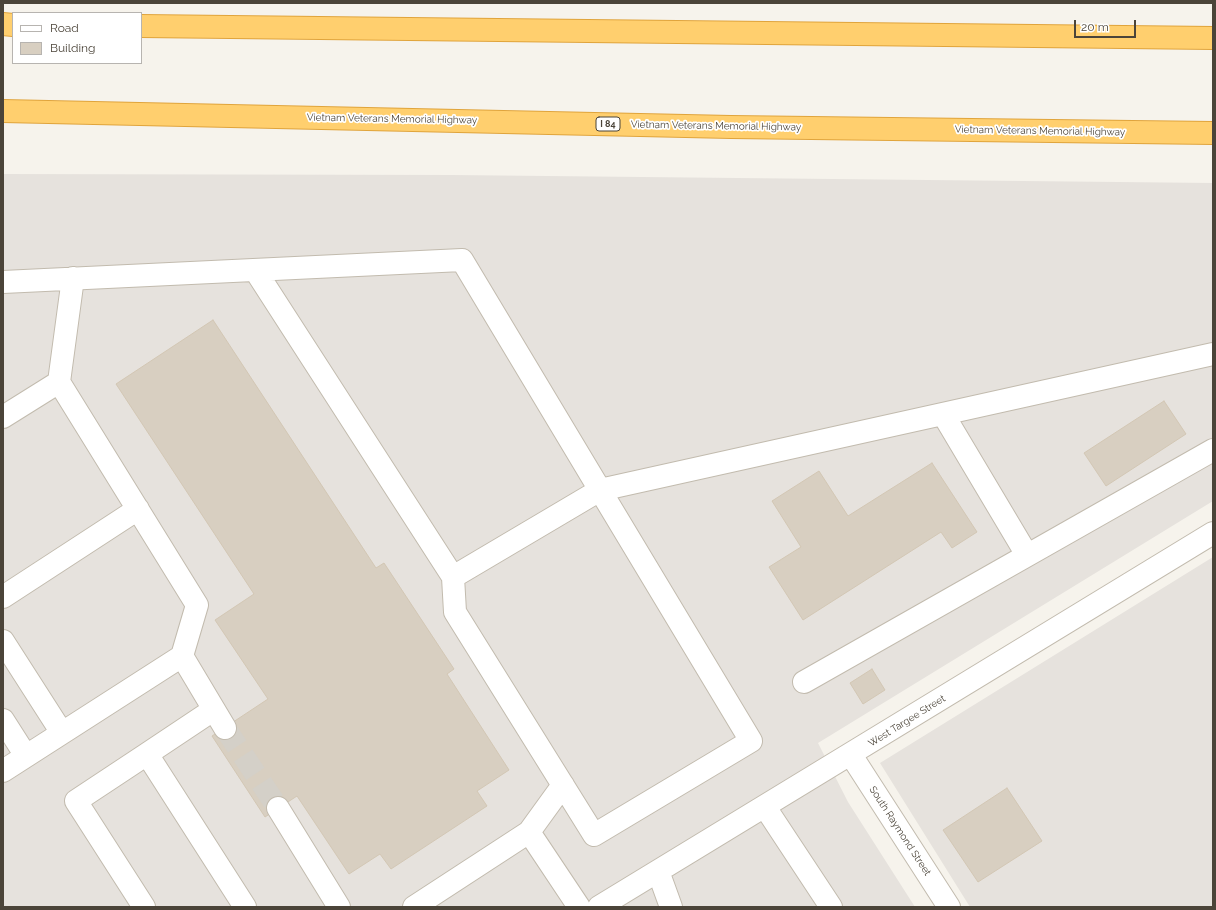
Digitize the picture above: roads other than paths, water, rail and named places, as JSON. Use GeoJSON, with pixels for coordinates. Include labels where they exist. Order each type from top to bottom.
{"type":"FeatureCollection","features":[{"type":"Feature","properties":{"kind":"highway"},"geometry":{"type":"LineString","coordinates":[[142,26],[1213,38]]}},
{"type":"Feature","properties":{"kind":"highway","name":"Vietnam Veterans Memorial Highway"},"geometry":{"type":"LineString","coordinates":[[3,111],[731,127],[1213,133]]}},
{"type":"Feature","properties":{"kind":"street"},"geometry":{"type":"LineString","coordinates":[[3,282],[462,260],[751,740],[594,835],[455,612],[453,577],[256,270]]}},
{"type":"Feature","properties":{"kind":"street"},"geometry":{"type":"LineString","coordinates":[[3,771],[182,656],[197,605],[60,382],[73,278]]}},
{"type":"Feature","properties":{"kind":"street"},"geometry":{"type":"LineString","coordinates":[[453,577],[600,490],[1213,354]]}},
{"type":"Feature","properties":{"kind":"street"},"geometry":{"type":"LineString","coordinates":[[3,417],[60,382]]}},
{"type":"Feature","properties":{"kind":"street"},"geometry":{"type":"LineString","coordinates":[[943,414],[1027,555]]}},
{"type":"Feature","properties":{"kind":"street"},"geometry":{"type":"LineString","coordinates":[[804,682],[1213,450]]}},
{"type":"Feature","properties":{"kind":"street"},"geometry":{"type":"LineString","coordinates":[[3,597],[138,509]]}},
{"type":"Feature","properties":{"kind":"street","name":"West Targee Street"},"geometry":{"type":"LineString","coordinates":[[599,907],[851,755],[1213,533]]}},
{"type":"Feature","properties":{"kind":"street"},"geometry":{"type":"LineString","coordinates":[[3,641],[62,733]]}},
{"type":"Feature","properties":{"kind":"street"},"geometry":{"type":"LineString","coordinates":[[144,907],[76,801],[147,754],[219,719],[182,656]]}},
{"type":"Feature","properties":{"kind":"street"},"geometry":{"type":"LineString","coordinates":[[3,720],[26,756]]}},
{"type":"Feature","properties":{"kind":"street"},"geometry":{"type":"LineString","coordinates":[[147,754],[245,907]]}},
{"type":"Feature","properties":{"kind":"street","name":"South Raymond Street"},"geometry":{"type":"LineString","coordinates":[[851,755],[949,907]]}},
{"type":"Feature","properties":{"kind":"street"},"geometry":{"type":"LineString","coordinates":[[414,907],[529,832],[563,785]]}},
{"type":"Feature","properties":{"kind":"street"},"geometry":{"type":"LineString","coordinates":[[765,806],[831,907]]}},
{"type":"Feature","properties":{"kind":"street"},"geometry":{"type":"LineString","coordinates":[[278,808],[339,907]]}},
{"type":"Feature","properties":{"kind":"street"},"geometry":{"type":"LineString","coordinates":[[529,832],[579,907]]}},
{"type":"Feature","properties":{"kind":"street"},"geometry":{"type":"LineString","coordinates":[[658,871],[671,907]]}},
{"type":"Feature","properties":{"kind":"tunnel"},"geometry":{"type":"LineString","coordinates":[[225,728],[278,808]]}}]}
